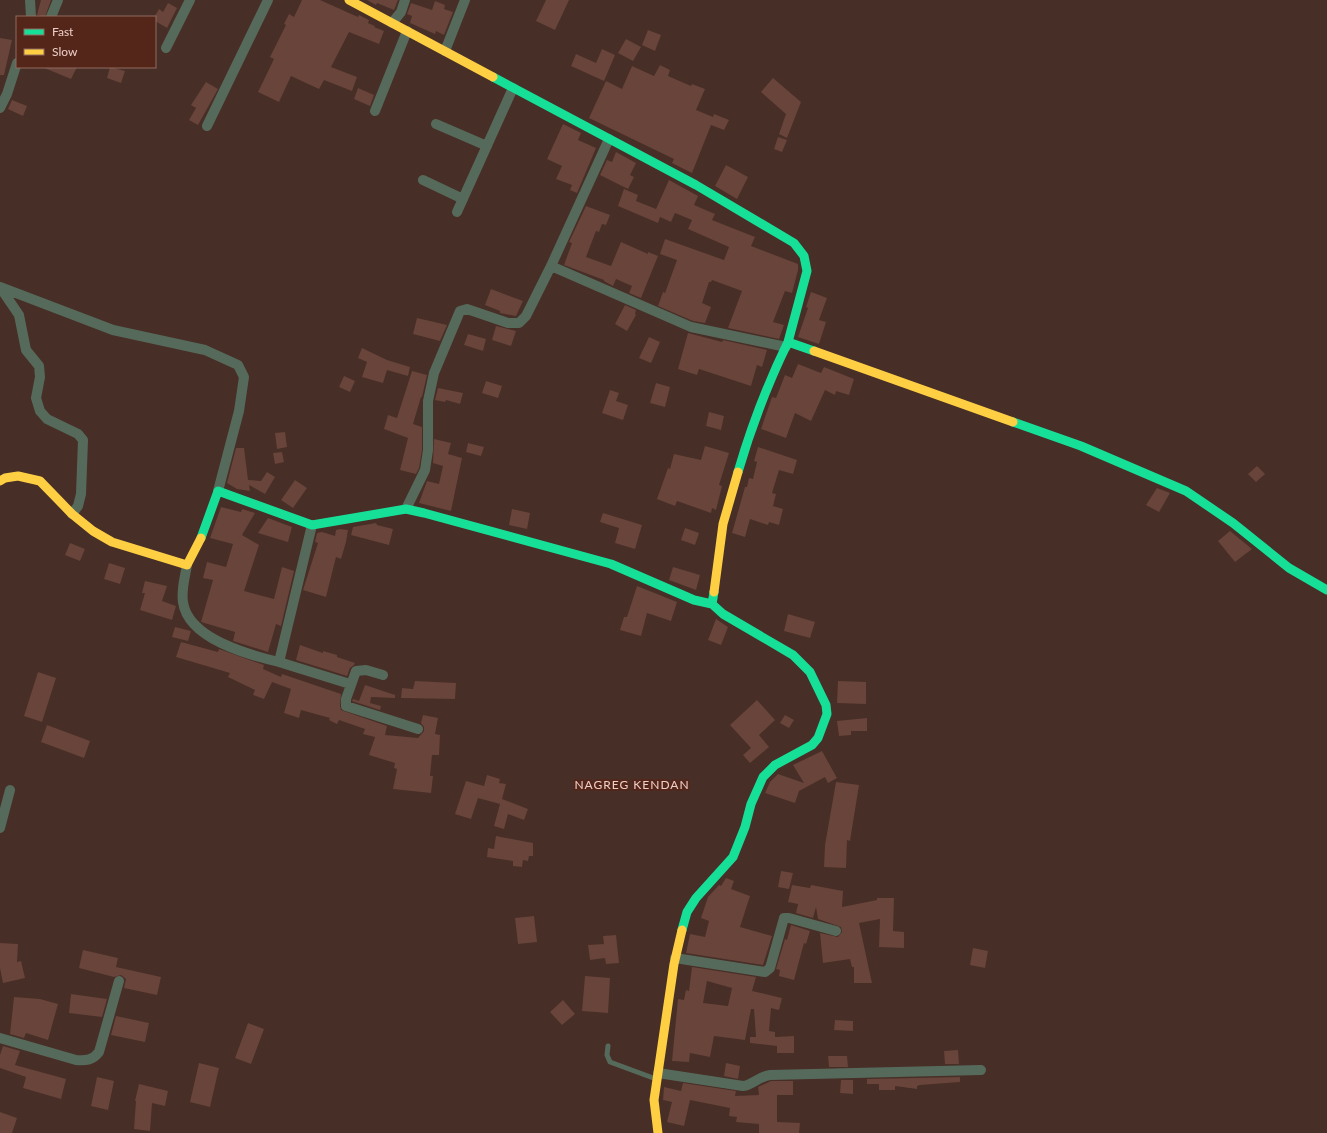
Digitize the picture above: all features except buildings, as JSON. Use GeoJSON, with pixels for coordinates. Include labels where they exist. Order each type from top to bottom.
{"type":"FeatureCollection","features":[{"type":"Feature","properties":{"kind":"street"},"geometry":{"type":"LineString","coordinates":[[30,0],[31,16]]}},
{"type":"Feature","properties":{"kind":"street"},"geometry":{"type":"LineString","coordinates":[[51,16],[58,0]]}},
{"type":"Feature","properties":{"kind":"street"},"geometry":{"type":"LineString","coordinates":[[166,48],[190,0]]}},
{"type":"Feature","properties":{"kind":"street"},"geometry":{"type":"LineString","coordinates":[[207,126],[268,0]]}},
{"type":"Feature","properties":{"kind":"street"},"geometry":{"type":"LineString","coordinates":[[349,0],[696,185],[794,243],[803,251],[807,264],[807,271],[787,345],[768,382],[754,418],[723,524],[712,604]]}},
{"type":"Feature","properties":{"kind":"street"},"geometry":{"type":"LineString","coordinates":[[392,23],[401,12],[405,0]]}},
{"type":"Feature","properties":{"kind":"street"},"geometry":{"type":"LineString","coordinates":[[445,51],[465,0]]}},
{"type":"Feature","properties":{"kind":"street"},"geometry":{"type":"LineString","coordinates":[[375,111],[407,31]]}},
{"type":"Feature","properties":{"kind":"street"},"geometry":{"type":"LineString","coordinates":[[0,108],[7,94],[16,66]]}},
{"type":"Feature","properties":{"kind":"street"},"geometry":{"type":"LineString","coordinates":[[457,212],[513,88]]}},
{"type":"Feature","properties":{"kind":"street"},"geometry":{"type":"LineString","coordinates":[[436,124],[487,146]]}},
{"type":"Feature","properties":{"kind":"street"},"geometry":{"type":"LineString","coordinates":[[406,509],[426,463],[428,450],[428,401],[434,373],[460,311],[467,309],[508,324],[519,322],[526,316],[552,266],[609,139]]}},
{"type":"Feature","properties":{"kind":"street"},"geometry":{"type":"LineString","coordinates":[[423,180],[463,199]]}},
{"type":"Feature","properties":{"kind":"street"},"geometry":{"type":"LineString","coordinates":[[552,266],[691,327],[787,345],[1081,446],[1186,491],[1233,522],[1288,568],[1327,590]]}},
{"type":"Feature","properties":{"kind":"street"},"geometry":{"type":"LineString","coordinates":[[0,287],[113,330],[205,350],[238,365],[244,377],[239,411],[218,491],[200,542],[187,565],[183,602],[188,616],[205,634],[227,646],[350,684]]}},
{"type":"Feature","properties":{"kind":"street"},"geometry":{"type":"LineString","coordinates":[[0,287],[19,315],[26,350],[39,366],[40,377],[36,398],[40,411],[47,419],[78,434],[83,440],[82,494],[78,506],[72,514]]}},
{"type":"Feature","properties":{"kind":"street"},"geometry":{"type":"LineString","coordinates":[[0,481],[5,478],[18,476],[40,481],[72,514],[93,531],[112,542],[187,565]]}},
{"type":"Feature","properties":{"kind":"street"},"geometry":{"type":"LineString","coordinates":[[218,491],[312,525],[406,509],[612,564],[694,600],[712,604],[723,614],[793,655],[810,672],[826,705],[827,714],[818,738],[812,745],[775,765],[763,777],[751,804],[745,827],[733,857],[703,890],[687,912],[675,958],[657,1076],[654,1100],[658,1133]]}},
{"type":"Feature","properties":{"kind":"street"},"geometry":{"type":"LineString","coordinates":[[279,662],[312,525]]}},
{"type":"Feature","properties":{"kind":"street"},"geometry":{"type":"LineString","coordinates":[[383,675],[366,670],[358,670],[355,672],[345,703],[349,708],[418,729]]}},
{"type":"Feature","properties":{"kind":"street"},"geometry":{"type":"LineString","coordinates":[[0,828],[10,790]]}},
{"type":"Feature","properties":{"kind":"street"},"geometry":{"type":"LineString","coordinates":[[675,958],[765,972],[770,968],[784,918],[789,918],[836,931]]}},
{"type":"Feature","properties":{"kind":"street"},"geometry":{"type":"LineString","coordinates":[[0,1038],[76,1060],[86,1061],[94,1058],[99,1052],[119,981]]}},
{"type":"Feature","properties":{"kind":"street"},"geometry":{"type":"LineString","coordinates":[[657,1076],[743,1086],[750,1084],[759,1078],[770,1075],[981,1070]]}},
{"type":"Feature","properties":{"kind":"lane"},"geometry":{"type":"LineString","coordinates":[[608,1046],[607,1055],[610,1062],[657,1076]]}},
{"type":"Feature","properties":{"kind":"traffic: fast"},"geometry":{"type":"LineString","coordinates":[[493,77],[696,185],[794,243],[804,256],[807,271],[788,342],[814,351]]}},
{"type":"Feature","properties":{"kind":"traffic: fast"},"geometry":{"type":"LineString","coordinates":[[738,472],[760,406],[788,342]]}},
{"type":"Feature","properties":{"kind":"traffic: fast"},"geometry":{"type":"LineString","coordinates":[[1013,422],[1081,446],[1186,491],[1233,523],[1289,568],[1327,590]]}},
{"type":"Feature","properties":{"kind":"traffic: fast"},"geometry":{"type":"LineString","coordinates":[[201,538],[218,491],[312,525],[406,509],[611,564],[694,600],[712,604]]}},
{"type":"Feature","properties":{"kind":"traffic: fast"},"geometry":{"type":"LineString","coordinates":[[682,930],[687,912],[696,898],[733,857],[745,827],[751,804],[763,777],[775,765],[812,745],[818,738],[827,714],[826,705],[810,672],[793,655],[723,614],[712,604],[714,592]]}},
{"type":"Feature","properties":{"kind":"traffic: slow"},"geometry":{"type":"LineString","coordinates":[[349,0],[493,77]]}},
{"type":"Feature","properties":{"kind":"traffic: slow"},"geometry":{"type":"LineString","coordinates":[[814,351],[1013,422]]}},
{"type":"Feature","properties":{"kind":"traffic: slow"},"geometry":{"type":"LineString","coordinates":[[714,592],[723,524],[738,472]]}},
{"type":"Feature","properties":{"kind":"traffic: slow"},"geometry":{"type":"LineString","coordinates":[[0,481],[5,478],[18,476],[40,481],[72,514],[93,531],[112,542],[187,565],[201,538]]}},
{"type":"Feature","properties":{"kind":"traffic: slow"},"geometry":{"type":"LineString","coordinates":[[658,1133],[654,1100],[674,964],[682,930]]}},
{"type":"Feature","properties":{"kind":"district","name":"NAGREG KENDAN"},"geometry":{"type":"Point","coordinates":[632,784]}}]}
